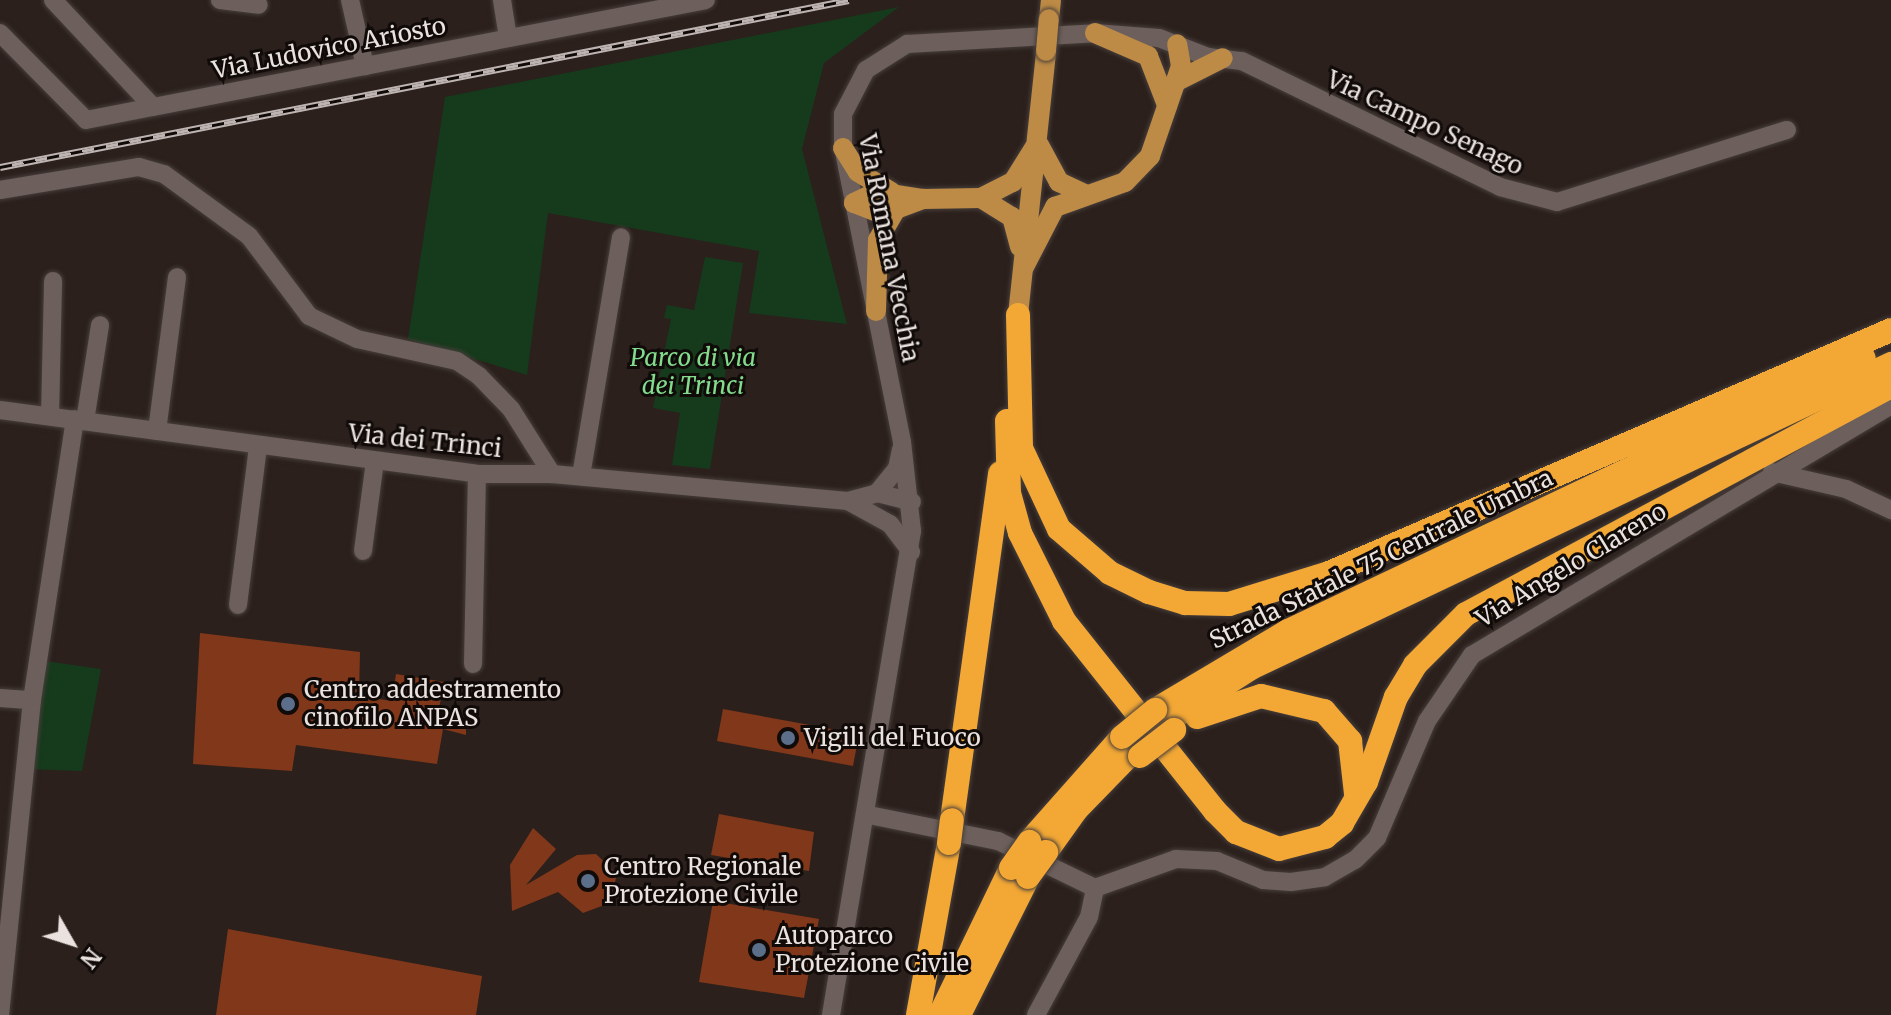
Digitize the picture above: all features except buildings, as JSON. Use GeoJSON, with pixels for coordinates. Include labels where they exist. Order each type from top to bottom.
{"type":"FeatureCollection","features":[{"type":"Feature","properties":{"kind":"highway"},"geometry":{"type":"LineString","coordinates":[[1018,315],[1021,448],[1059,529],[1110,573],[1149,592],[1185,603],[1229,604],[1329,573],[1891,330]]}},
{"type":"Feature","properties":{"kind":"highway"},"geometry":{"type":"LineString","coordinates":[[918,1015],[950,831],[1007,421],[1018,315]]}},
{"type":"Feature","properties":{"kind":"highway","name":"Strada Statale 75 Centrale Umbra"},"geometry":{"type":"LineString","coordinates":[[940,1015],[1020,873],[1045,843],[1133,747],[1288,631],[1891,345]]}},
{"type":"Feature","properties":{"kind":"highway","name":"Strada Statale 75 Centrale Umbra"},"geometry":{"type":"LineString","coordinates":[[1165,721],[1251,668],[1891,364]]}},
{"type":"Feature","properties":{"kind":"highway"},"geometry":{"type":"LineString","coordinates":[[1007,421],[1009,493],[1040,579],[1064,621],[1215,811],[1236,832],[1279,849],[1325,837],[1356,801],[1409,676],[1437,638],[1466,614],[1891,386]]}},
{"type":"Feature","properties":{"kind":"highway"},"geometry":{"type":"LineString","coordinates":[[1165,721],[1243,698],[1309,704],[1324,711],[1350,741],[1356,801]]}},
{"type":"Feature","properties":{"kind":"highway","name":"Strada Statale 75 Centrale Umbra"},"geometry":{"type":"LineString","coordinates":[[959,1015],[1020,873]]}},
{"type":"Feature","properties":{"kind":"main road"},"geometry":{"type":"LineString","coordinates":[[1018,315],[1050,10]]}},
{"type":"Feature","properties":{"kind":"main road"},"geometry":{"type":"LineString","coordinates":[[1095,33],[1141,50],[1170,82]]}},
{"type":"Feature","properties":{"kind":"main road"},"geometry":{"type":"LineString","coordinates":[[1024,267],[1049,213],[1085,194],[1113,188],[1138,171],[1161,133],[1177,44]]}},
{"type":"Feature","properties":{"kind":"main road"},"geometry":{"type":"LineString","coordinates":[[1170,82],[1228,58]]}},
{"type":"Feature","properties":{"kind":"main road"},"geometry":{"type":"LineString","coordinates":[[1038,141],[1059,182],[1085,194]]}},
{"type":"Feature","properties":{"kind":"main road"},"geometry":{"type":"LineString","coordinates":[[854,203],[981,198],[1013,182],[1038,141]]}},
{"type":"Feature","properties":{"kind":"main road"},"geometry":{"type":"LineString","coordinates":[[843,148],[858,172],[893,202]]}},
{"type":"Feature","properties":{"kind":"main road"},"geometry":{"type":"LineString","coordinates":[[981,198],[1012,217],[1024,267]]}},
{"type":"Feature","properties":{"kind":"main road"},"geometry":{"type":"LineString","coordinates":[[876,311],[878,240],[893,202]]}},
{"type":"Feature","properties":{"kind":"street"},"geometry":{"type":"LineString","coordinates":[[53,0],[153,107]]}},
{"type":"Feature","properties":{"kind":"street"},"geometry":{"type":"LineString","coordinates":[[220,0],[259,5]]}},
{"type":"Feature","properties":{"kind":"street"},"geometry":{"type":"LineString","coordinates":[[350,0],[365,66]]}},
{"type":"Feature","properties":{"kind":"street"},"geometry":{"type":"LineString","coordinates":[[502,0],[508,38]]}},
{"type":"Feature","properties":{"kind":"street","name":"Via Ludovico Ariosto"},"geometry":{"type":"LineString","coordinates":[[0,33],[86,120],[706,0]]}},
{"type":"Feature","properties":{"kind":"street","name":"Via Romana Vecchia"},"geometry":{"type":"LineString","coordinates":[[831,1015],[869,815],[911,552],[912,502],[843,148],[848,97],[866,70],[892,50],[1095,33],[1177,44],[1228,58]]}},
{"type":"Feature","properties":{"kind":"street","name":"Via Campo Senago"},"geometry":{"type":"LineString","coordinates":[[1228,58],[1500,187],[1557,202],[1787,130]]}},
{"type":"Feature","properties":{"kind":"street"},"geometry":{"type":"LineString","coordinates":[[0,190],[139,167],[164,174],[224,213],[309,316],[332,330],[457,361],[511,409],[552,474]]}},
{"type":"Feature","properties":{"kind":"street"},"geometry":{"type":"LineString","coordinates":[[581,476],[621,237]]}},
{"type":"Feature","properties":{"kind":"street"},"geometry":{"type":"LineString","coordinates":[[157,431],[177,277]]}},
{"type":"Feature","properties":{"kind":"street"},"geometry":{"type":"LineString","coordinates":[[50,416],[53,281]]}},
{"type":"Feature","properties":{"kind":"street"},"geometry":{"type":"LineString","coordinates":[[0,1015],[32,700],[80,420],[100,325]]}},
{"type":"Feature","properties":{"kind":"street","name":"Via Angelo Clareno"},"geometry":{"type":"LineString","coordinates":[[1095,888],[1176,859],[1217,861],[1263,880],[1291,882],[1325,877],[1355,860],[1377,838],[1427,721],[1472,655],[1772,472],[1891,405]]}},
{"type":"Feature","properties":{"kind":"street","name":"Via dei Trinci"},"geometry":{"type":"LineString","coordinates":[[0,410],[477,474],[581,476],[848,501],[876,513],[911,552]]}},
{"type":"Feature","properties":{"kind":"street"},"geometry":{"type":"LineString","coordinates":[[877,493],[897,468],[902,442]]}},
{"type":"Feature","properties":{"kind":"street"},"geometry":{"type":"LineString","coordinates":[[238,605],[258,446]]}},
{"type":"Feature","properties":{"kind":"street"},"geometry":{"type":"LineString","coordinates":[[363,551],[375,461]]}},
{"type":"Feature","properties":{"kind":"street"},"geometry":{"type":"LineString","coordinates":[[1772,472],[1846,489],[1891,510]]}},
{"type":"Feature","properties":{"kind":"street"},"geometry":{"type":"LineString","coordinates":[[473,664],[477,474]]}},
{"type":"Feature","properties":{"kind":"street","name":"Via dei Trinci"},"geometry":{"type":"LineString","coordinates":[[848,501],[877,493],[912,502]]}},
{"type":"Feature","properties":{"kind":"street"},"geometry":{"type":"LineString","coordinates":[[876,513],[904,511],[912,502]]}},
{"type":"Feature","properties":{"kind":"street"},"geometry":{"type":"LineString","coordinates":[[0,698],[32,700]]}},
{"type":"Feature","properties":{"kind":"street"},"geometry":{"type":"LineString","coordinates":[[869,815],[998,841],[1095,888],[1089,917],[1036,1015]]}},
{"type":"Feature","properties":{"kind":"green space"},"geometry":{"type":"Polygon","coordinates":[[[899,7],[824,63],[802,149],[847,324],[749,313],[759,251],[548,213],[527,375],[408,339],[445,97],[899,7]]]}},
{"type":"Feature","properties":{"kind":"green space","name":"Parco di via dei Trinci"},"geometry":{"type":"Polygon","coordinates":[[[705,257],[743,263],[710,469],[672,465],[680,413],[653,408],[671,319],[664,318],[667,305],[694,310],[705,257]]]}},
{"type":"Feature","properties":{"kind":"green space"},"geometry":{"type":"Polygon","coordinates":[[[38,660],[101,669],[82,771],[25,769],[38,660]]]}},
{"type":"Feature","properties":{"kind":"railway"},"geometry":{"type":"LineString","coordinates":[[0,167],[849,0]]}},
{"type":"Feature","properties":{"kind":"place","name":"Centro addestramento cinofilo ANPAS"},"geometry":{"type":"Point","coordinates":[288,704]}},
{"type":"Feature","properties":{"kind":"place","name":"Vigili del Fuoco"},"geometry":{"type":"Point","coordinates":[788,738]}},
{"type":"Feature","properties":{"kind":"place","name":"Centro Regionale Protezione Civile"},"geometry":{"type":"Point","coordinates":[588,881]}},
{"type":"Feature","properties":{"kind":"place","name":"Autoparco Protezione Civile"},"geometry":{"type":"Point","coordinates":[759,950]}}]}
